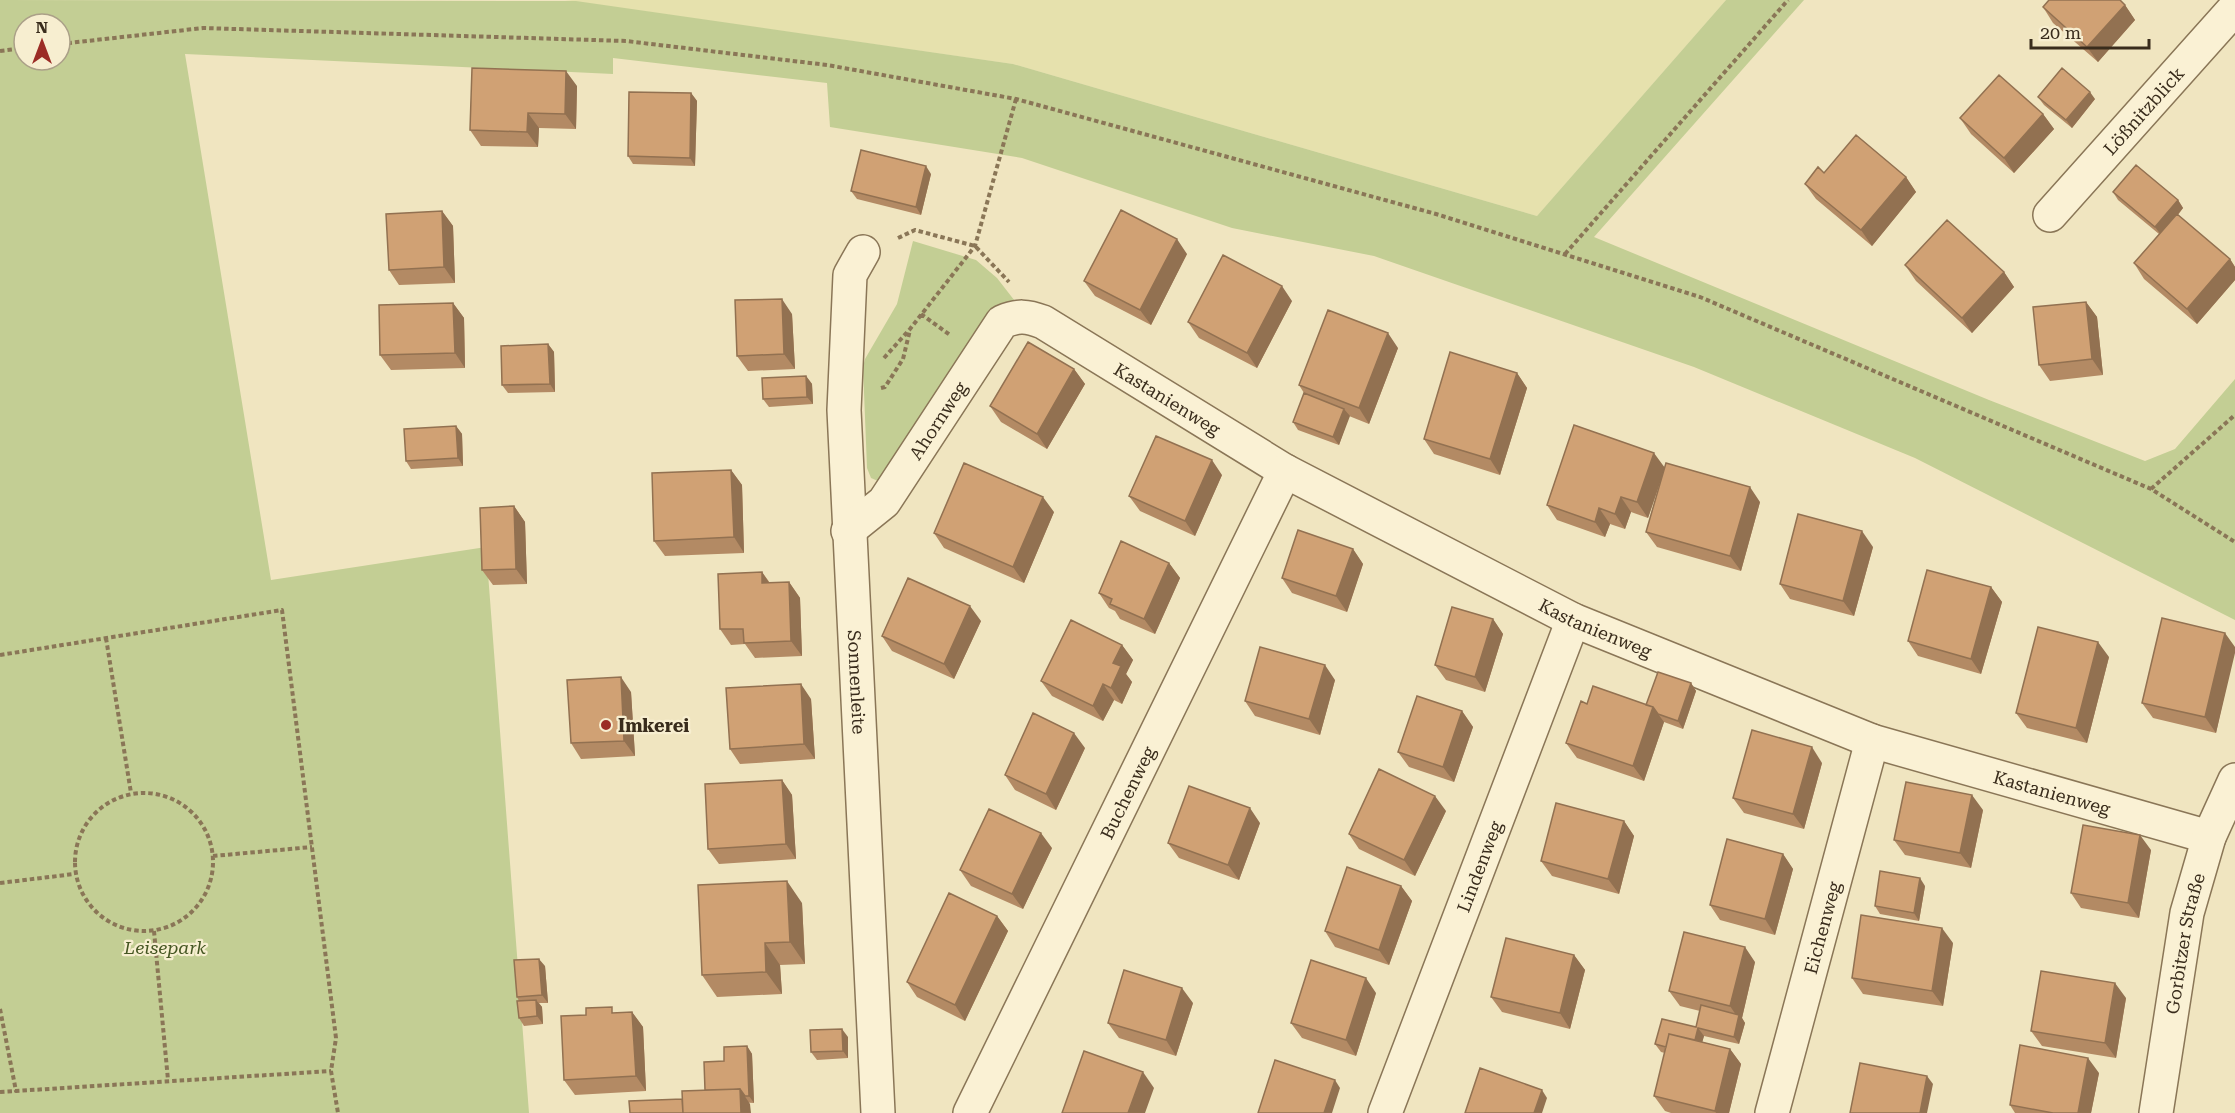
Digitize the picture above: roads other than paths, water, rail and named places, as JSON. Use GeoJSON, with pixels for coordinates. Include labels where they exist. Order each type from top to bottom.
{"type":"FeatureCollection","features":[{"type":"Feature","properties":{"kind":"street","name":"Lößnitzblick"},"geometry":{"type":"LineString","coordinates":[[2049,214],[2235,8]]}},
{"type":"Feature","properties":{"kind":"street","name":"Sonnenleite"},"geometry":{"type":"LineString","coordinates":[[863,252],[850,275],[844,410],[848,531],[878,1113]]}},
{"type":"Feature","properties":{"kind":"street","name":"Kastanienweg"},"geometry":{"type":"LineString","coordinates":[[1027,316],[1043,322],[1285,471],[1573,620],[1872,741],[2208,837]]}},
{"type":"Feature","properties":{"kind":"street","name":"Ahornweg"},"geometry":{"type":"LineString","coordinates":[[848,531],[884,502],[1002,322],[1013,317],[1027,316]]}},
{"type":"Feature","properties":{"kind":"street","name":"Buchenweg"},"geometry":{"type":"LineString","coordinates":[[970,1113],[1285,471]]}},
{"type":"Feature","properties":{"kind":"street","name":"Lindenweg"},"geometry":{"type":"LineString","coordinates":[[1385,1113],[1573,620]]}},
{"type":"Feature","properties":{"kind":"street","name":"Eichenweg"},"geometry":{"type":"LineString","coordinates":[[1772,1113],[1872,741]]}},
{"type":"Feature","properties":{"kind":"street","name":"Gorbitzer Straße"},"geometry":{"type":"LineString","coordinates":[[2156,1113],[2187,913],[2208,837],[2235,780]]}},
{"type":"Feature","properties":{"kind":"place","name":"Imkerei"},"geometry":{"type":"Point","coordinates":[606,725]}},
{"type":"Feature","properties":{"kind":"park label","name":"Leisepark"},"geometry":{"type":"Point","coordinates":[165,947]}}]}
